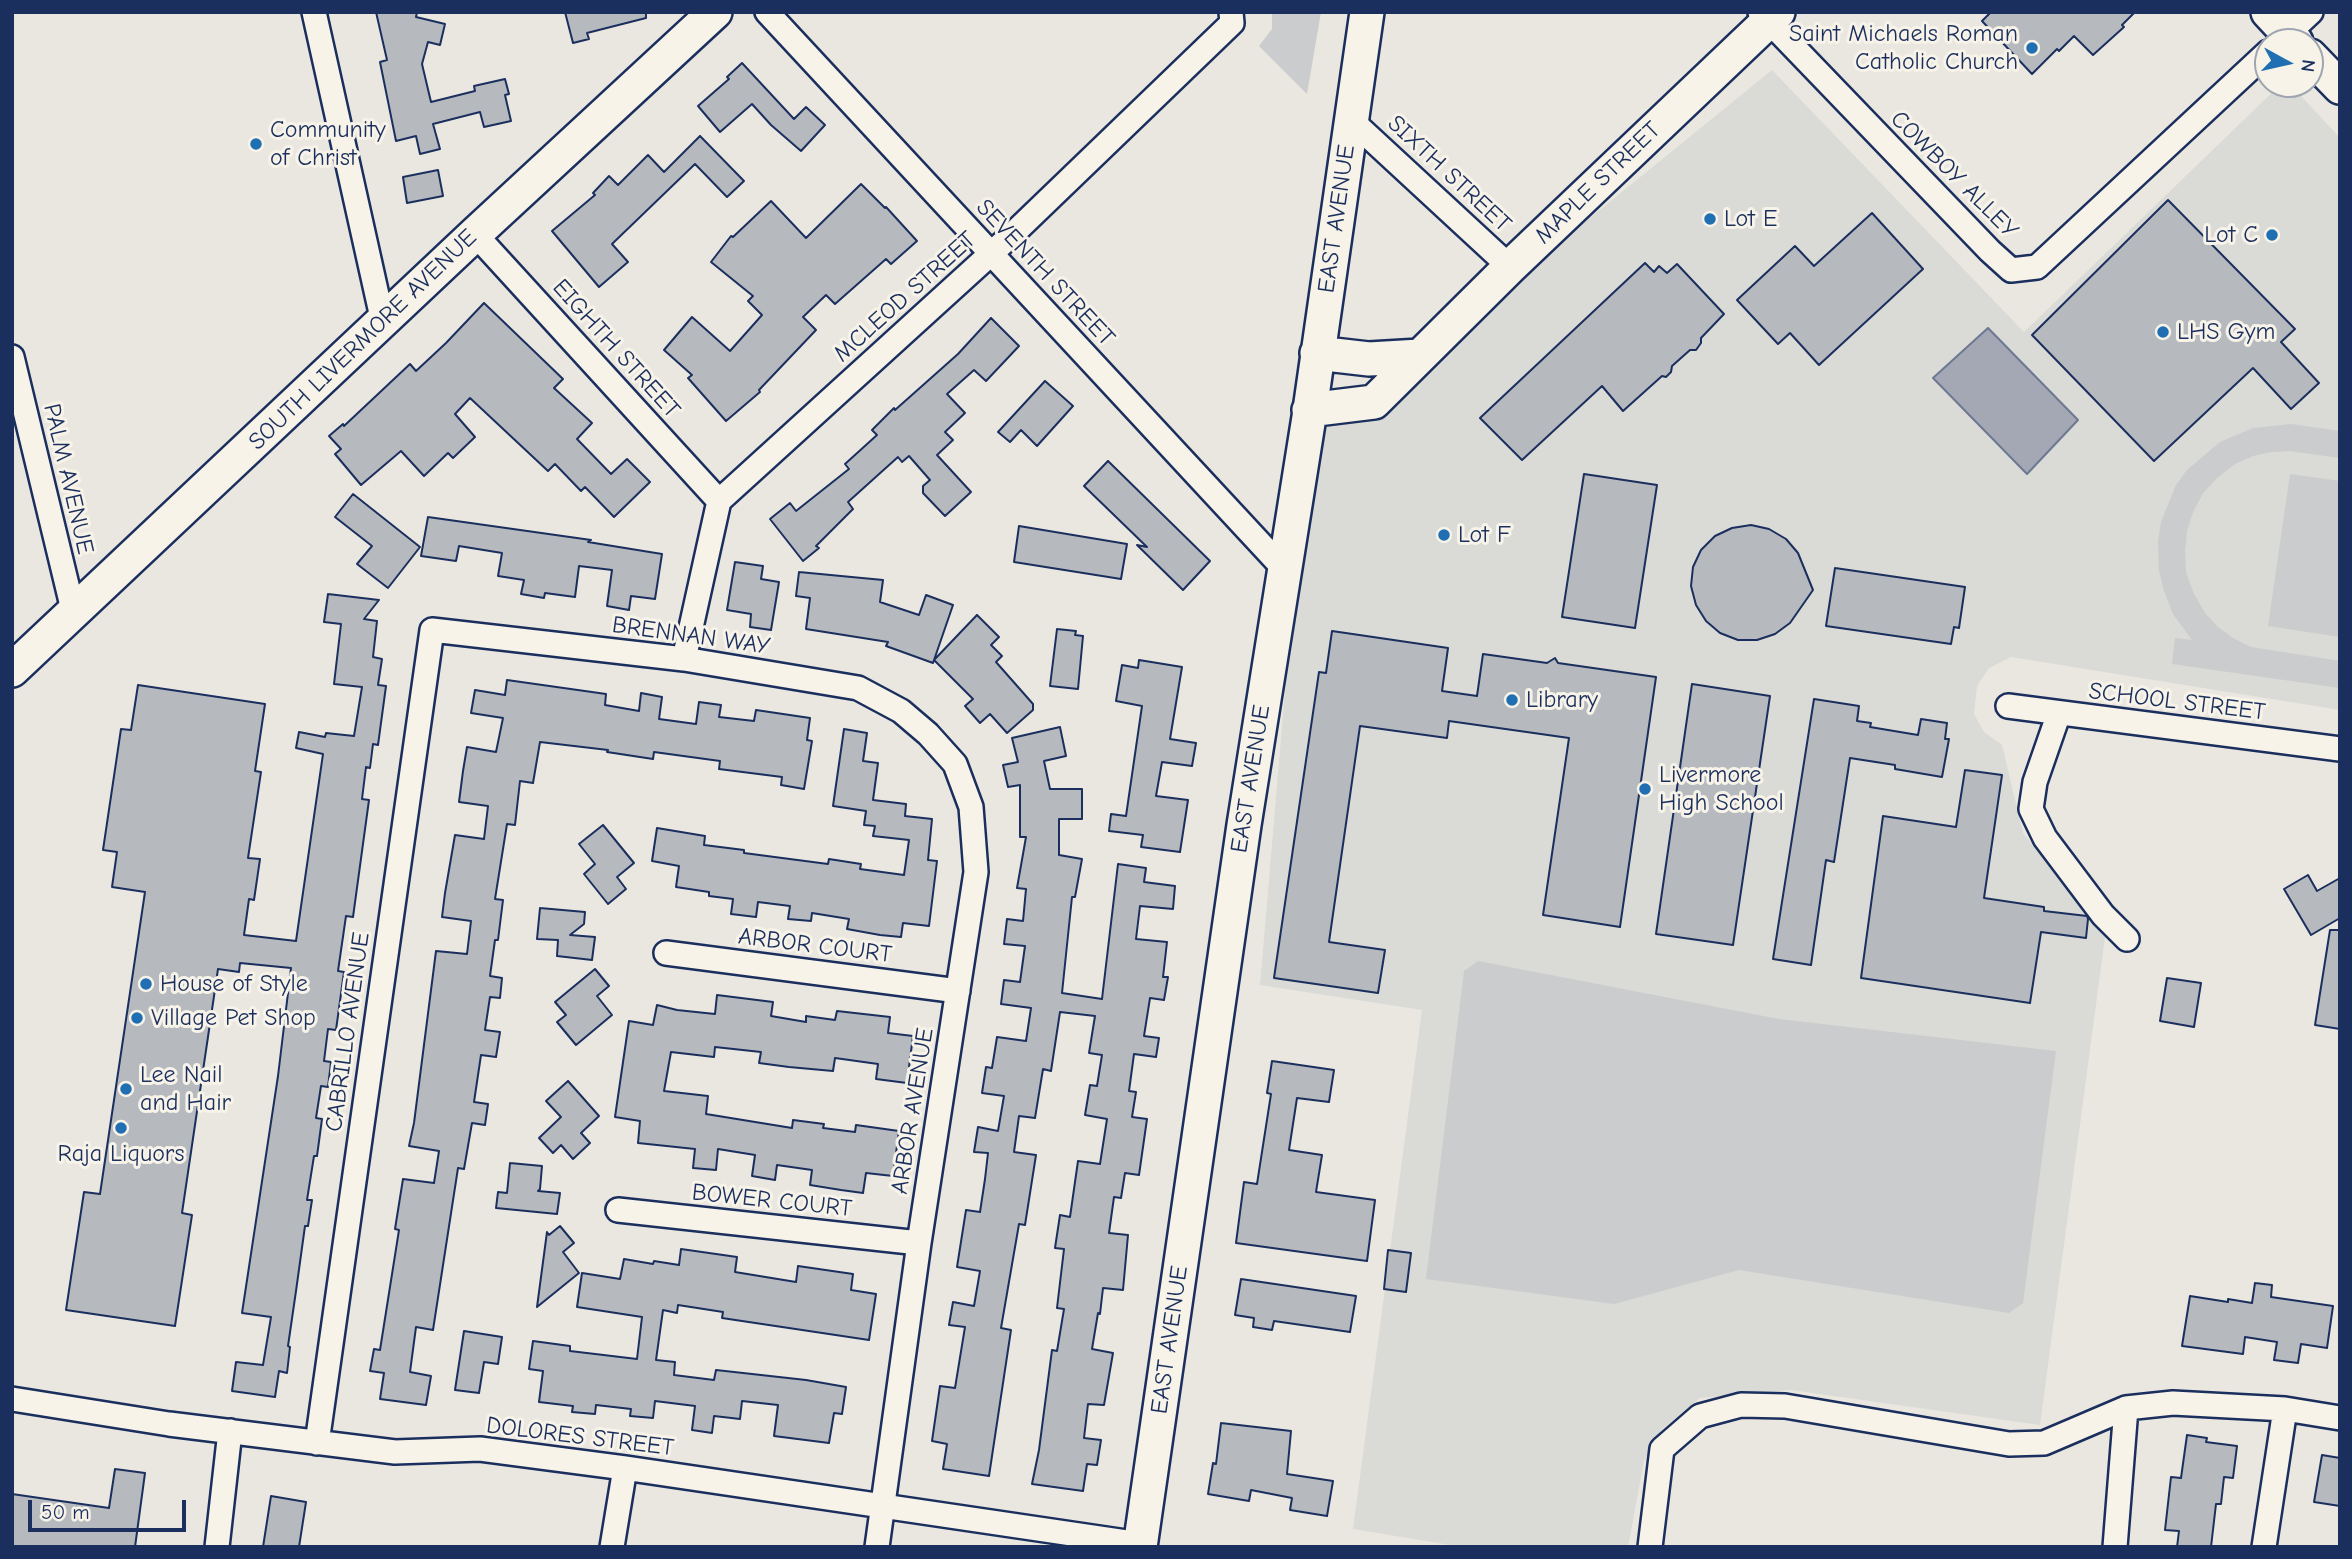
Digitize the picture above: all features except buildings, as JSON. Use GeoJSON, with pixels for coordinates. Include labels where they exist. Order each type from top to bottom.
{"type":"FeatureCollection","features":[{"type":"Feature","properties":{"kind":"main road","name":"SOUTH LIVERMORE AVENUE"},"geometry":{"type":"LineString","coordinates":[[12,670],[715,12]]}},
{"type":"Feature","properties":{"kind":"main road","name":"EAST AVENUE"},"geometry":{"type":"LineString","coordinates":[[1140,1546],[1244,825],[1310,410],[1367,12]]}},
{"type":"Feature","properties":{"kind":"main road","name":"MAPLE STREET"},"geometry":{"type":"LineString","coordinates":[[1310,410],[1374,402],[1769,15]]}},
{"type":"Feature","properties":{"kind":"main road"},"geometry":{"type":"LineString","coordinates":[[2324,71],[2340,87]]}},
{"type":"Feature","properties":{"kind":"main road"},"geometry":{"type":"LineString","coordinates":[[1317,353],[1369,359],[1420,356]]}},
{"type":"Feature","properties":{"kind":"street"},"geometry":{"type":"LineString","coordinates":[[314,12],[383,322]]}},
{"type":"Feature","properties":{"kind":"street","name":"SEVENTH STREET"},"geometry":{"type":"LineString","coordinates":[[767,12],[1284,569]]}},
{"type":"Feature","properties":{"kind":"street","name":"MCLEOD STREET"},"geometry":{"type":"LineString","coordinates":[[719,500],[991,254],[1232,23],[1231,12]]}},
{"type":"Feature","properties":{"kind":"street","name":"COWBOY ALLEY"},"geometry":{"type":"LineString","coordinates":[[1769,15],[1990,251],[2011,270],[2037,267],[2254,68]]}},
{"type":"Feature","properties":{"kind":"street","name":"SIXTH STREET"},"geometry":{"type":"LineString","coordinates":[[1351,120],[1510,267]]}},
{"type":"Feature","properties":{"kind":"street","name":"EIGHTH STREET"},"geometry":{"type":"LineString","coordinates":[[475,234],[719,500]]}},
{"type":"Feature","properties":{"kind":"street","name":"PALM AVENUE"},"geometry":{"type":"LineString","coordinates":[[12,357],[74,614]]}},
{"type":"Feature","properties":{"kind":"street"},"geometry":{"type":"LineString","coordinates":[[684,659],[719,500]]}},
{"type":"Feature","properties":{"kind":"street","name":"BRENNAN WAY"},"geometry":{"type":"LineString","coordinates":[[432,630],[684,659],[858,688],[901,711],[928,734]]}},
{"type":"Feature","properties":{"kind":"street","name":"CABRILLO AVENUE"},"geometry":{"type":"LineString","coordinates":[[317,1443],[432,630]]}},
{"type":"Feature","properties":{"kind":"street","name":"SCHOOL STREET"},"geometry":{"type":"LineString","coordinates":[[2008,706],[2340,749]]}},
{"type":"Feature","properties":{"kind":"street"},"geometry":{"type":"LineString","coordinates":[[2059,713],[2035,782],[2031,809],[2045,838],[2103,915],[2127,939]]}},
{"type":"Feature","properties":{"kind":"street","name":"ARBOR AVENUE"},"geometry":{"type":"LineString","coordinates":[[877,1547],[919,1244],[976,872],[971,807],[955,764],[928,734]]}},
{"type":"Feature","properties":{"kind":"street","name":"ARBOR COURT"},"geometry":{"type":"LineString","coordinates":[[666,953],[958,991]]}},
{"type":"Feature","properties":{"kind":"street","name":"BOWER COURT"},"geometry":{"type":"LineString","coordinates":[[618,1210],[919,1244]]}},
{"type":"Feature","properties":{"kind":"street","name":"DOLORES STREET"},"geometry":{"type":"LineString","coordinates":[[12,1399],[169,1424],[395,1452],[480,1449],[625,1468],[1140,1546]]}},
{"type":"Feature","properties":{"kind":"street"},"geometry":{"type":"LineString","coordinates":[[1650,1547],[1662,1449],[1700,1416],[1741,1405],[1785,1406],[2009,1444],[2044,1443],[2126,1408],[2173,1403],[2285,1409],[2340,1418]]}},
{"type":"Feature","properties":{"kind":"street"},"geometry":{"type":"LineString","coordinates":[[2115,1547],[2126,1408]]}},
{"type":"Feature","properties":{"kind":"street"},"geometry":{"type":"LineString","coordinates":[[2264,1547],[2285,1409]]}},
{"type":"Feature","properties":{"kind":"street"},"geometry":{"type":"LineString","coordinates":[[217,1547],[230,1431]]}},
{"type":"Feature","properties":{"kind":"street"},"geometry":{"type":"LineString","coordinates":[[612,1547],[625,1468]]}},
{"type":"Feature","properties":{"kind":"shaded area"},"geometry":{"type":"Polygon","coordinates":[[[1272,12],[1321,12],[1307,94],[1259,46],[1272,29],[1272,12]]]}},
{"type":"Feature","properties":{"kind":"shaded area","name":"Livermore High School"},"geometry":{"type":"Polygon","coordinates":[[[1772,70],[2024,332],[2266,98],[2303,98],[2340,138],[2340,710],[2011,657],[1989,668],[1977,686],[1974,714],[1984,732],[2002,745],[2023,833],[2105,937],[2040,1425],[1791,1390],[1700,1398],[1662,1429],[1644,1461],[1628,1547],[1462,1547],[1353,1529],[1422,1010],[1260,985],[1309,410],[1374,402],[1420,356],[1772,70]]]}},
{"type":"Feature","properties":{"kind":"shaded area"},"geometry":{"type":"Polygon","coordinates":[[[1988,328],[2078,420],[2027,474],[1933,378],[1988,328]]]}},
{"type":"Feature","properties":{"kind":"shaded area"},"geometry":{"type":"Polygon","coordinates":[[[2291,424],[2340,431],[2340,458],[2289,451],[2271,452],[2235,464],[2203,493],[2193,512],[2187,531],[2186,572],[2205,613],[2218,627],[2251,647],[2340,661],[2340,688],[2172,664],[2175,638],[2192,640],[2173,614],[2159,571],[2158,541],[2161,522],[2176,485],[2187,470],[2220,442],[2253,428],[2291,424]]]}},
{"type":"Feature","properties":{"kind":"shaded area"},"geometry":{"type":"Polygon","coordinates":[[[2290,474],[2340,481],[2340,637],[2268,626],[2290,474]]]}},
{"type":"Feature","properties":{"kind":"shaded area"},"geometry":{"type":"Polygon","coordinates":[[[1478,961],[1779,1019],[2056,1051],[2023,1303],[2009,1313],[1739,1270],[1614,1304],[1426,1279],[1464,971],[1478,961]]]}},
{"type":"Feature","properties":{"kind":"place","name":"Saint Michaels Roman Catholic Church"},"geometry":{"type":"Point","coordinates":[2032,48]}},
{"type":"Feature","properties":{"kind":"place","name":"Community of Christ"},"geometry":{"type":"Point","coordinates":[256,144]}},
{"type":"Feature","properties":{"kind":"place","name":"Lot E"},"geometry":{"type":"Point","coordinates":[1710,219]}},
{"type":"Feature","properties":{"kind":"place","name":"Lot C"},"geometry":{"type":"Point","coordinates":[2272,235]}},
{"type":"Feature","properties":{"kind":"place","name":"LHS Gym"},"geometry":{"type":"Point","coordinates":[2163,332]}},
{"type":"Feature","properties":{"kind":"place","name":"Lot F"},"geometry":{"type":"Point","coordinates":[1444,535]}},
{"type":"Feature","properties":{"kind":"place","name":"Library"},"geometry":{"type":"Point","coordinates":[1512,700]}},
{"type":"Feature","properties":{"kind":"place","name":"Livermore High School"},"geometry":{"type":"Point","coordinates":[1645,789]}},
{"type":"Feature","properties":{"kind":"place","name":"House of Style"},"geometry":{"type":"Point","coordinates":[146,984]}},
{"type":"Feature","properties":{"kind":"place","name":"Village Pet Shop"},"geometry":{"type":"Point","coordinates":[137,1018]}},
{"type":"Feature","properties":{"kind":"place","name":"Lee Nail and Hair"},"geometry":{"type":"Point","coordinates":[126,1089]}},
{"type":"Feature","properties":{"kind":"place","name":"Raja Liquors"},"geometry":{"type":"Point","coordinates":[121,1128]}}]}
